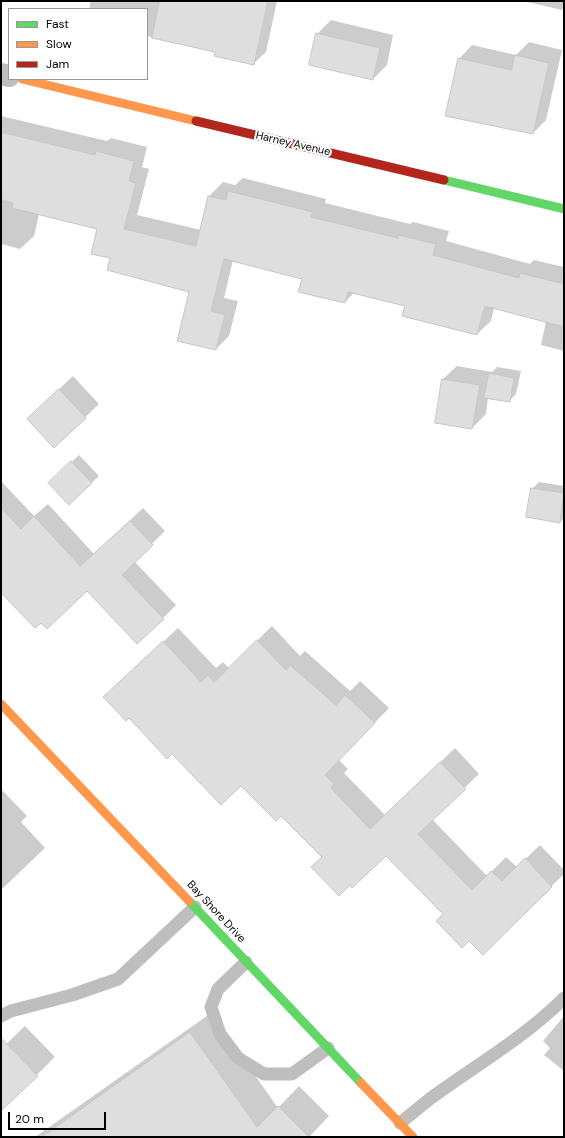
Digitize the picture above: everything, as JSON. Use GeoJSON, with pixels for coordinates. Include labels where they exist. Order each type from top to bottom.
{"type":"FeatureCollection","features":[{"type":"Feature","properties":{"kind":"street","name":"Harney Avenue"},"geometry":{"type":"LineString","coordinates":[[26,80],[564,209]]}},
{"type":"Feature","properties":{"kind":"street","name":"Bay Shore Drive"},"geometry":{"type":"LineString","coordinates":[[1,704],[413,1137]]}},
{"type":"Feature","properties":{"kind":"lane"},"geometry":{"type":"LineString","coordinates":[[1,1016],[11,1010],[72,995],[118,979],[195,907]]}},
{"type":"Feature","properties":{"kind":"lane"},"geometry":{"type":"LineString","coordinates":[[246,962],[218,989],[211,1007],[220,1034],[238,1058],[264,1074],[292,1074],[328,1048]]}},
{"type":"Feature","properties":{"kind":"lane"},"geometry":{"type":"LineString","coordinates":[[400,1123],[432,1098],[509,1045],[564,998]]}},
{"type":"Feature","properties":{"kind":"building"},"geometry":{"type":"Polygon","coordinates":[[[160,1],[268,1],[254,65],[214,56],[215,52],[152,38],[160,1]]]}},
{"type":"Feature","properties":{"kind":"building"},"geometry":{"type":"Polygon","coordinates":[[[316,33],[380,48],[373,80],[309,65],[316,33]]]}},
{"type":"Feature","properties":{"kind":"building"},"geometry":{"type":"Polygon","coordinates":[[[515,55],[549,63],[533,134],[445,116],[458,58],[511,70],[515,55]]]}},
{"type":"Feature","properties":{"kind":"building"},"geometry":{"type":"Polygon","coordinates":[[[1,132],[95,155],[96,151],[134,161],[129,181],[136,183],[124,229],[196,246],[208,196],[226,200],[228,191],[313,212],[311,217],[398,238],[398,235],[436,244],[433,255],[519,278],[520,273],[564,284],[564,327],[485,306],[477,335],[402,316],[405,306],[348,292],[345,303],[298,292],[302,279],[224,259],[211,311],[225,315],[216,350],[177,341],[189,292],[107,270],[110,258],[91,254],[97,229],[12,208],[13,203],[1,200],[1,132]]]}},
{"type":"Feature","properties":{"kind":"building"},"geometry":{"type":"Polygon","coordinates":[[[489,373],[514,378],[510,402],[484,398],[489,373]]]}},
{"type":"Feature","properties":{"kind":"building"},"geometry":{"type":"Polygon","coordinates":[[[442,379],[480,385],[472,429],[435,423],[442,379]]]}},
{"type":"Feature","properties":{"kind":"building"},"geometry":{"type":"Polygon","coordinates":[[[59,389],[86,418],[54,448],[27,419],[59,389]]]}},
{"type":"Feature","properties":{"kind":"building"},"geometry":{"type":"Polygon","coordinates":[[[71,461],[92,483],[69,505],[48,483],[71,461]]]}},
{"type":"Feature","properties":{"kind":"building"},"geometry":{"type":"Polygon","coordinates":[[[531,488],[564,493],[560,523],[526,517],[531,488]]]}},
{"type":"Feature","properties":{"kind":"building"},"geometry":{"type":"Polygon","coordinates":[[[1,508],[21,529],[34,516],[80,566],[130,521],[153,545],[122,575],[164,619],[137,644],[87,591],[47,629],[41,623],[35,628],[1,593],[1,508]]]}},
{"type":"Feature","properties":{"kind":"building"},"geometry":{"type":"Polygon","coordinates":[[[257,640],[286,670],[290,665],[336,705],[345,695],[375,723],[325,775],[334,784],[331,788],[370,829],[440,762],[466,789],[418,834],[472,890],[491,871],[502,881],[525,858],[552,887],[483,955],[469,941],[462,948],[436,921],[443,914],[386,856],[352,888],[350,885],[339,896],[311,867],[322,857],[281,816],[276,821],[241,786],[221,805],[172,754],[167,759],[129,718],[126,721],[103,697],[163,641],[201,682],[208,675],[214,682],[257,640]]]}},
{"type":"Feature","properties":{"kind":"building"},"geometry":{"type":"Polygon","coordinates":[[[190,1032],[257,1127],[278,1106],[309,1137],[42,1137],[190,1032]]]}},
{"type":"Feature","properties":{"kind":"building"},"geometry":{"type":"Polygon","coordinates":[[[1,1038],[38,1076],[1,1111],[1,1038]]]}},
{"type":"Feature","properties":{"kind":"traffic: fast"},"geometry":{"type":"LineString","coordinates":[[444,180],[564,209]]}},
{"type":"Feature","properties":{"kind":"traffic: fast"},"geometry":{"type":"LineString","coordinates":[[189,901],[361,1083]]}},
{"type":"Feature","properties":{"kind":"traffic: slow"},"geometry":{"type":"LineString","coordinates":[[26,80],[196,121]]}},
{"type":"Feature","properties":{"kind":"traffic: slow"},"geometry":{"type":"LineString","coordinates":[[1,704],[189,901]]}},
{"type":"Feature","properties":{"kind":"traffic: slow"},"geometry":{"type":"LineString","coordinates":[[361,1083],[413,1137]]}},
{"type":"Feature","properties":{"kind":"traffic: jam"},"geometry":{"type":"LineString","coordinates":[[196,121],[444,180]]}}]}
